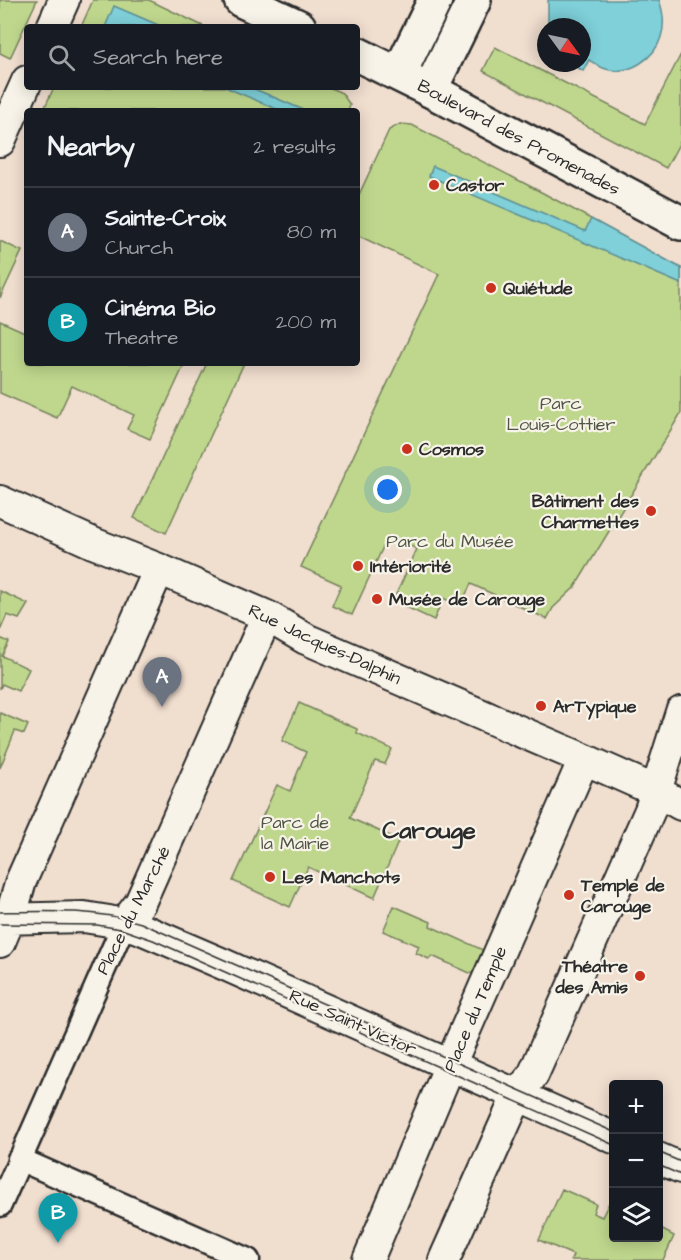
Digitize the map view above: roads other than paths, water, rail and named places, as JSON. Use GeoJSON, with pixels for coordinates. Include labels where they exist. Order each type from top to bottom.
{"type":"FeatureCollection","features":[{"type":"Feature","properties":{"kind":"main road"},"geometry":{"type":"LineString","coordinates":[[241,0],[293,24]]}},
{"type":"Feature","properties":{"kind":"main road"},"geometry":{"type":"LineString","coordinates":[[399,74],[435,0]]}},
{"type":"Feature","properties":{"kind":"main road"},"geometry":{"type":"LineString","coordinates":[[430,90],[474,0]]}},
{"type":"Feature","properties":{"kind":"main road","name":"Boulevard des Promenades"},"geometry":{"type":"LineString","coordinates":[[360,55],[681,223]]}},
{"type":"Feature","properties":{"kind":"street"},"geometry":{"type":"LineString","coordinates":[[53,24],[64,0]]}},
{"type":"Feature","properties":{"kind":"street"},"geometry":{"type":"LineString","coordinates":[[0,141],[16,87]]}},
{"type":"Feature","properties":{"kind":"street","name":"Rue Jacques-Dalphin"},"geometry":{"type":"LineString","coordinates":[[0,501],[267,616],[306,639],[669,798]]}},
{"type":"Feature","properties":{"kind":"street"},"geometry":{"type":"LineString","coordinates":[[3,926],[159,569]]}},
{"type":"Feature","properties":{"kind":"street","name":"Place du Marché"},"geometry":{"type":"LineString","coordinates":[[0,1205],[124,924],[140,903],[267,616]]}},
{"type":"Feature","properties":{"kind":"street"},"geometry":{"type":"LineString","coordinates":[[444,1260],[518,1096],[532,1075],[650,810],[669,798],[681,712]]}},
{"type":"Feature","properties":{"kind":"street","name":"Place du Temple"},"geometry":{"type":"LineString","coordinates":[[368,1260],[450,1065],[584,759]]}},
{"type":"Feature","properties":{"kind":"street","name":"Rue Saint-Victor"},"geometry":{"type":"LineString","coordinates":[[3,926],[84,917],[124,924],[164,938],[609,1136]]}},
{"type":"Feature","properties":{"kind":"street"},"geometry":{"type":"LineString","coordinates":[[19,1159],[248,1260]]}},
{"type":"Feature","properties":{"kind":"street"},"geometry":{"type":"LineString","coordinates":[[663,1160],[681,1168]]}},
{"type":"Feature","properties":{"kind":"water"},"geometry":{"type":"Polygon","coordinates":[[[548,0],[659,0],[663,28],[658,45],[647,58],[632,67],[615,70],[606,69],[591,61],[591,18],[548,18],[548,0]]]}},
{"type":"Feature","properties":{"kind":"water"},"geometry":{"type":"Polygon","coordinates":[[[114,6],[156,24],[106,24],[114,6]]]}},
{"type":"Feature","properties":{"kind":"water"},"geometry":{"type":"Polygon","coordinates":[[[232,90],[257,90],[299,108],[274,108],[232,90]]]}},
{"type":"Feature","properties":{"kind":"water"},"geometry":{"type":"Polygon","coordinates":[[[433,166],[585,231],[591,219],[681,268],[681,284],[429,176],[433,166]]]}},
{"type":"Feature","properties":{"kind":"tram line"},"geometry":{"type":"LineString","coordinates":[[0,912],[88,913],[141,923],[609,1130]]}},
{"type":"Feature","properties":{"kind":"tram line"},"geometry":{"type":"LineString","coordinates":[[0,924],[97,925],[121,929],[153,940],[609,1143]]}},
{"type":"Feature","properties":{"kind":"tram line"},"geometry":{"type":"LineString","coordinates":[[663,1154],[681,1162]]}},
{"type":"Feature","properties":{"kind":"tram line"},"geometry":{"type":"LineString","coordinates":[[663,1167],[681,1175]]}},
{"type":"Feature","properties":{"kind":"place","name":"Castor"},"geometry":{"type":"Point","coordinates":[434,185]}},
{"type":"Feature","properties":{"kind":"place","name":"Quiétude"},"geometry":{"type":"Point","coordinates":[491,288]}},
{"type":"Feature","properties":{"kind":"place","name":"Cosmos"},"geometry":{"type":"Point","coordinates":[407,449]}},
{"type":"Feature","properties":{"kind":"place","name":"Bâtiment des Charmettes"},"geometry":{"type":"Point","coordinates":[651,511]}},
{"type":"Feature","properties":{"kind":"place","name":"Intériorité"},"geometry":{"type":"Point","coordinates":[358,566]}},
{"type":"Feature","properties":{"kind":"place","name":"Musée de Carouge"},"geometry":{"type":"Point","coordinates":[377,599]}},
{"type":"Feature","properties":{"kind":"place","name":"ArTypique"},"geometry":{"type":"Point","coordinates":[541,706]}},
{"type":"Feature","properties":{"kind":"place","name":"Sainte-Croix"},"geometry":{"type":"Point","coordinates":[162,707]}},
{"type":"Feature","properties":{"kind":"place","name":"Les Manchots"},"geometry":{"type":"Point","coordinates":[270,877]}},
{"type":"Feature","properties":{"kind":"place","name":"Temple de Carouge"},"geometry":{"type":"Point","coordinates":[569,895]}},
{"type":"Feature","properties":{"kind":"place","name":"Théatre des Amis"},"geometry":{"type":"Point","coordinates":[640,976]}},
{"type":"Feature","properties":{"kind":"place","name":"Cinéma Bio"},"geometry":{"type":"Point","coordinates":[58,1243]}},
{"type":"Feature","properties":{"kind":"district","name":"Carouge"},"geometry":{"type":"Point","coordinates":[429,830]}},
{"type":"Feature","properties":{"kind":"park label","name":"Parc Louis-Cottier"},"geometry":{"type":"Point","coordinates":[561,413]}},
{"type":"Feature","properties":{"kind":"park label","name":"Parc du Musée"},"geometry":{"type":"Point","coordinates":[450,541]}},
{"type":"Feature","properties":{"kind":"park label","name":"Parc de la Mairie"},"geometry":{"type":"Point","coordinates":[295,832]}}]}
